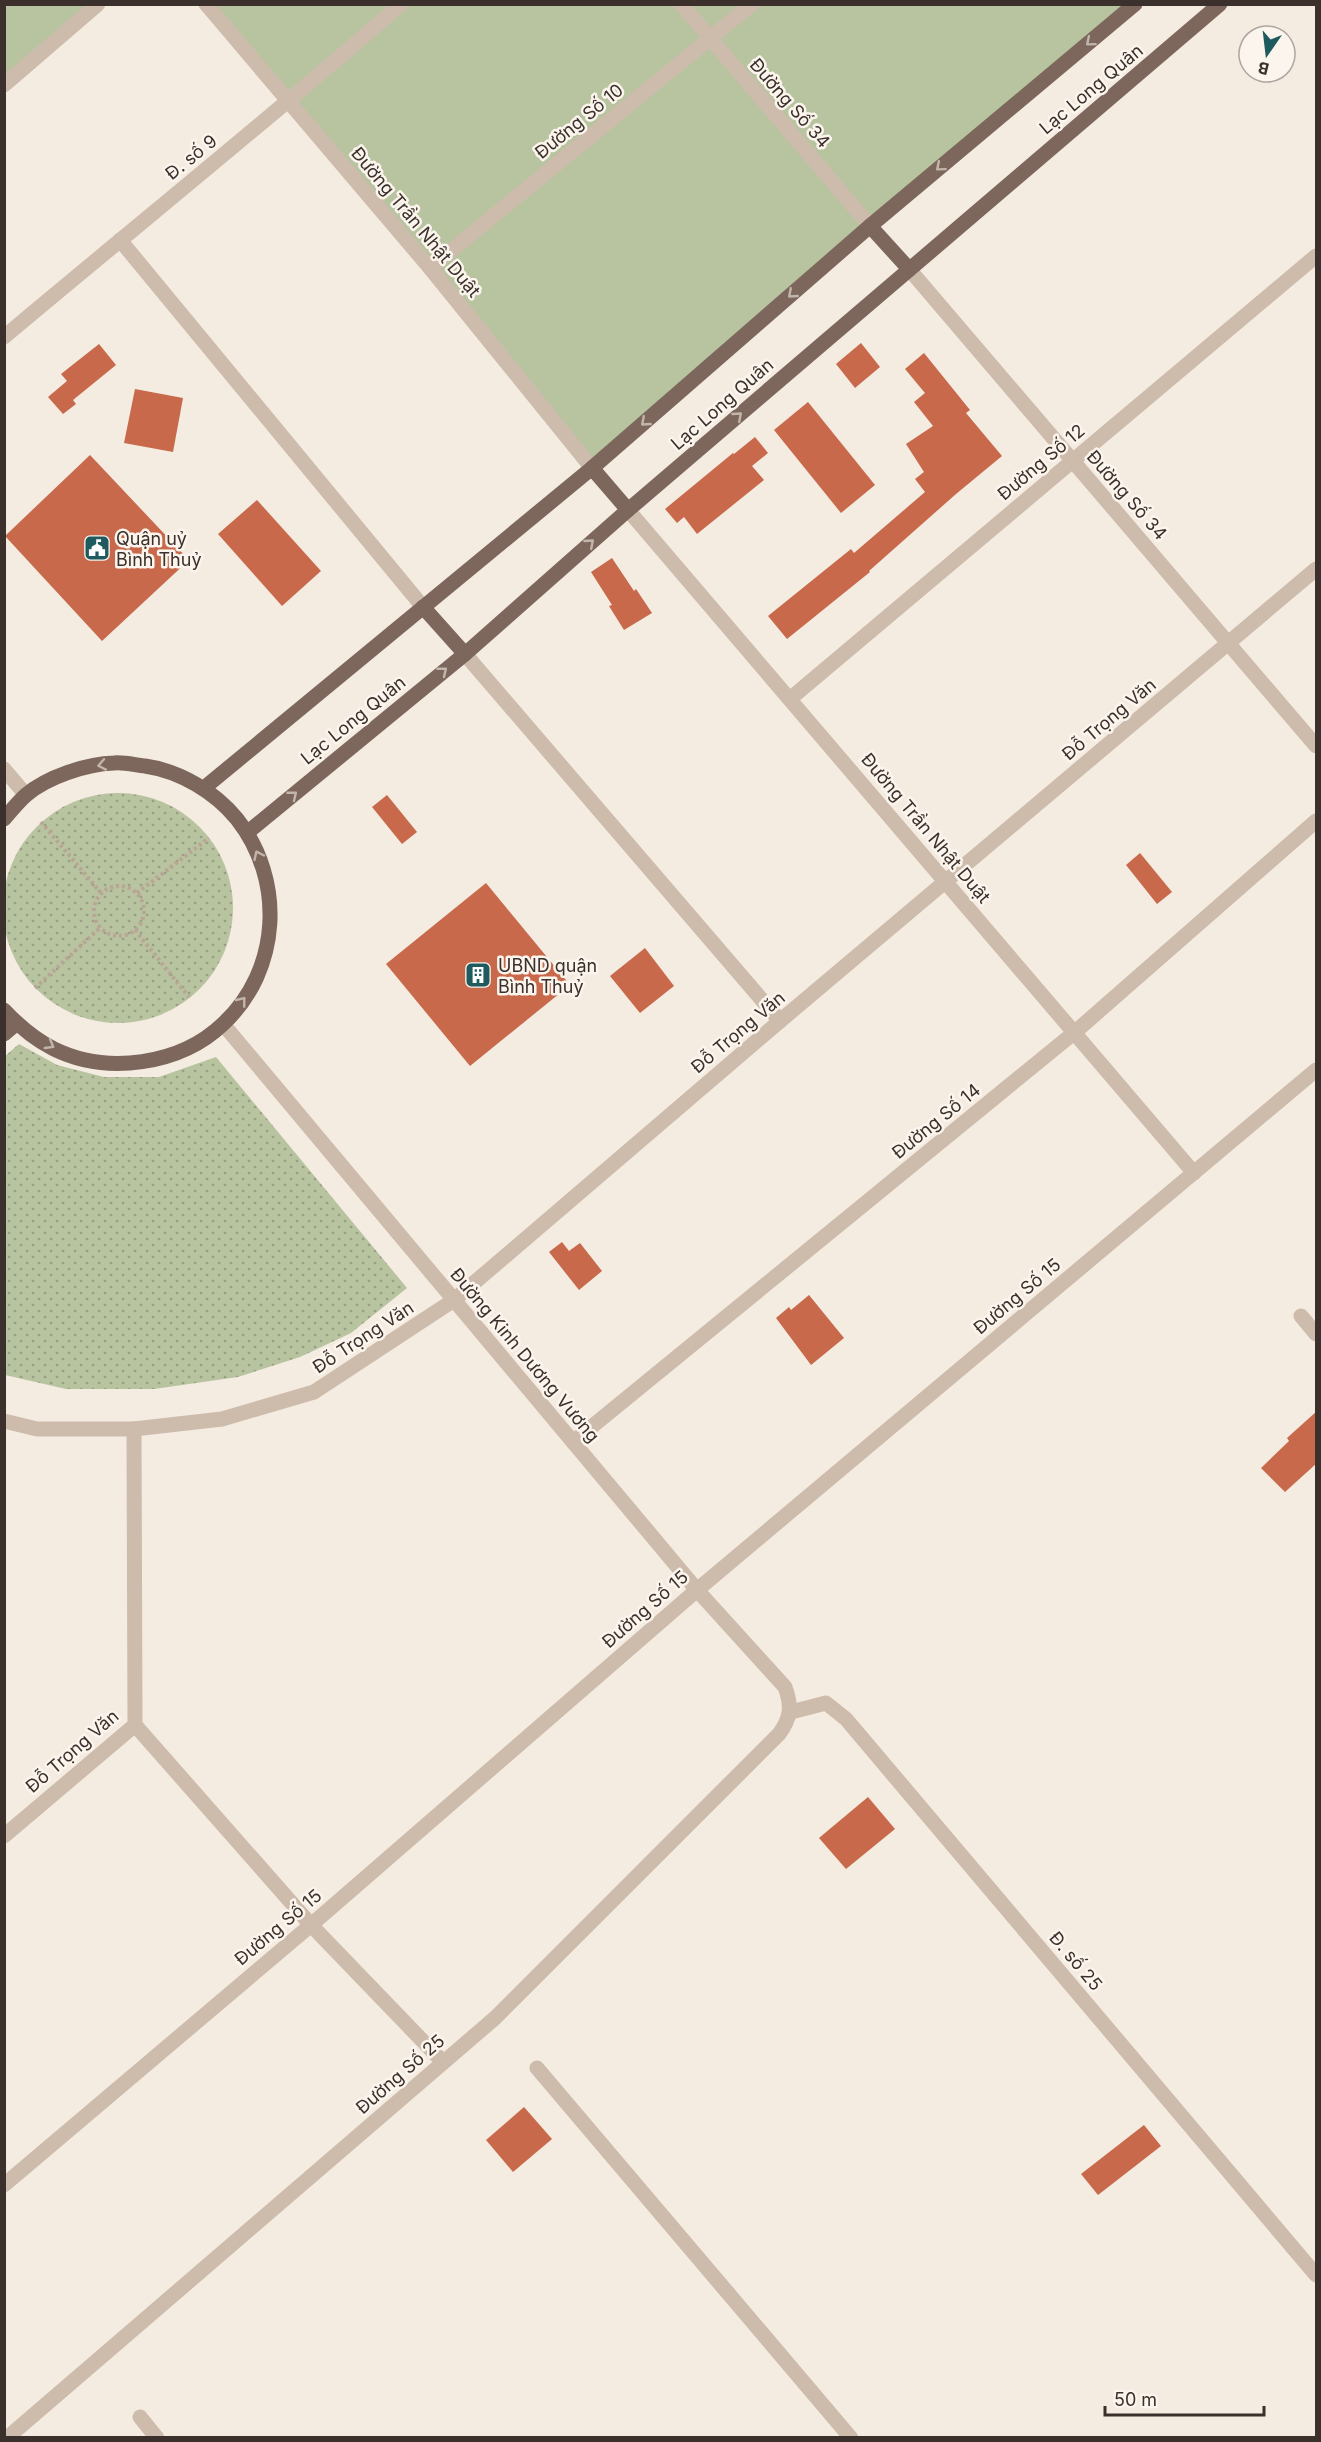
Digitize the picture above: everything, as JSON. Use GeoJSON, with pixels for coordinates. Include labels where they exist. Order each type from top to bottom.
{"type":"FeatureCollection","features":[{"type":"Feature","properties":{"kind":"main road","name":"Lạc Long Quân"},"geometry":{"type":"LineString","coordinates":[[204,788],[592,468],[870,226],[1135,4]]}},
{"type":"Feature","properties":{"kind":"main road","name":"Lạc Long Quân"},"geometry":{"type":"LineString","coordinates":[[248,832],[465,654],[628,510],[1220,4]]}},
{"type":"Feature","properties":{"kind":"main road"},"geometry":{"type":"LineString","coordinates":[[870,226],[909,269]]}},
{"type":"Feature","properties":{"kind":"main road"},"geometry":{"type":"LineString","coordinates":[[592,468],[628,510]]}},
{"type":"Feature","properties":{"kind":"main road"},"geometry":{"type":"LineString","coordinates":[[423,607],[465,654]]}},
{"type":"Feature","properties":{"kind":"main road"},"geometry":{"type":"LineString","coordinates":[[4,819],[26,795],[68,771],[114,763],[161,768],[204,788],[228,808],[248,832],[266,871],[272,912],[266,953],[250,992],[223,1024],[186,1050],[143,1062],[97,1062],[54,1049],[17,1023],[4,1010]]}},
{"type":"Feature","properties":{"kind":"main road"},"geometry":{"type":"LineString","coordinates":[[4,1034],[17,1023]]}},
{"type":"Feature","properties":{"kind":"street"},"geometry":{"type":"LineString","coordinates":[[4,85],[98,4]]}},
{"type":"Feature","properties":{"kind":"street","name":"Đường Trần Nhật Duật"},"geometry":{"type":"LineString","coordinates":[[206,4],[430,268],[592,468]]}},
{"type":"Feature","properties":{"kind":"street","name":"Đ. số 9"},"geometry":{"type":"LineString","coordinates":[[4,337],[289,103],[401,4]]}},
{"type":"Feature","properties":{"kind":"street","name":"Đường Số 34"},"geometry":{"type":"LineString","coordinates":[[681,4],[709,40],[870,226]]}},
{"type":"Feature","properties":{"kind":"street","name":"Đường Số 10"},"geometry":{"type":"LineString","coordinates":[[430,268],[752,4]]}},
{"type":"Feature","properties":{"kind":"street"},"geometry":{"type":"LineString","coordinates":[[120,240],[423,607]]}},
{"type":"Feature","properties":{"kind":"street","name":"Đường Số 12"},"geometry":{"type":"LineString","coordinates":[[791,698],[1317,256]]}},
{"type":"Feature","properties":{"kind":"street","name":"Đường Số 34"},"geometry":{"type":"LineString","coordinates":[[909,269],[1317,746]]}},
{"type":"Feature","properties":{"kind":"street","name":"Đường Trần Nhật Duật"},"geometry":{"type":"LineString","coordinates":[[628,510],[791,698],[1194,1173]]}},
{"type":"Feature","properties":{"kind":"street","name":"Đỗ Trọng Văn"},"geometry":{"type":"LineString","coordinates":[[4,1421],[37,1429],[135,1429],[222,1419],[314,1392],[454,1300],[1317,569]]}},
{"type":"Feature","properties":{"kind":"street"},"geometry":{"type":"LineString","coordinates":[[465,654],[780,1022]]}},
{"type":"Feature","properties":{"kind":"street"},"geometry":{"type":"LineString","coordinates":[[4,769],[26,795]]}},
{"type":"Feature","properties":{"kind":"street","name":"Đường Số 14"},"geometry":{"type":"LineString","coordinates":[[573,1442],[1075,1032],[1317,821]]}},
{"type":"Feature","properties":{"kind":"street","name":"Đường Kinh Dương Vương"},"geometry":{"type":"LineString","coordinates":[[223,1024],[697,1590],[785,1687],[790,1712]]}},
{"type":"Feature","properties":{"kind":"street","name":"Đường Số 15"},"geometry":{"type":"LineString","coordinates":[[4,2185],[311,1925],[697,1590],[1317,1070]]}},
{"type":"Feature","properties":{"kind":"street"},"geometry":{"type":"LineString","coordinates":[[1301,1316],[1317,1334]]}},
{"type":"Feature","properties":{"kind":"street","name":"Đỗ Trọng Văn"},"geometry":{"type":"LineString","coordinates":[[4,1836],[135,1725],[135,1429]]}},
{"type":"Feature","properties":{"kind":"street","name":"Đ. số 25"},"geometry":{"type":"LineString","coordinates":[[790,1712],[826,1703],[846,1719],[1317,2275]]}},
{"type":"Feature","properties":{"kind":"street","name":"Đường Số 25"},"geometry":{"type":"LineString","coordinates":[[8,2432],[495,2018],[778,1734],[787,1724],[790,1712]]}},
{"type":"Feature","properties":{"kind":"street"},"geometry":{"type":"LineString","coordinates":[[135,1725],[311,1925],[443,2062]]}},
{"type":"Feature","properties":{"kind":"street"},"geometry":{"type":"LineString","coordinates":[[537,2068],[851,2438]]}},
{"type":"Feature","properties":{"kind":"street"},"geometry":{"type":"LineString","coordinates":[[140,2417],[157,2438]]}},
{"type":"Feature","properties":{"kind":"path"},"geometry":{"type":"LineString","coordinates":[[41,822],[101,892]]}},
{"type":"Feature","properties":{"kind":"path"},"geometry":{"type":"LineString","coordinates":[[137,893],[208,838]]}},
{"type":"Feature","properties":{"kind":"path"},"geometry":{"type":"LineString","coordinates":[[117,886],[126,886],[137,893],[144,909],[143,917],[135,930],[121,936],[105,932],[100,927],[94,917],[94,908],[101,892],[117,886]]}},
{"type":"Feature","properties":{"kind":"path"},"geometry":{"type":"LineString","coordinates":[[34,988],[100,927]]}},
{"type":"Feature","properties":{"kind":"path"},"geometry":{"type":"LineString","coordinates":[[135,930],[189,997]]}},
{"type":"Feature","properties":{"kind":"green space"},"geometry":{"type":"Polygon","coordinates":[[[5,5],[98,5],[5,85],[5,5]]]}},
{"type":"Feature","properties":{"kind":"green space"},"geometry":{"type":"Polygon","coordinates":[[[206,5],[1135,5],[592,468],[206,5]]]}},
{"type":"Feature","properties":{"kind":"green space"},"geometry":{"type":"Polygon","coordinates":[[[118,793],[162,802],[191,819],[207,835],[228,875],[233,908],[224,952],[207,981],[191,997],[151,1018],[118,1023],[74,1014],[45,997],[29,981],[8,941],[3,908],[12,864],[29,835],[45,819],[85,798],[118,793]]]}},
{"type":"Feature","properties":{"kind":"green space"},"geometry":{"type":"Polygon","coordinates":[[[19,1044],[57,1065],[104,1077],[159,1077],[216,1057],[407,1288],[351,1333],[300,1357],[238,1377],[154,1389],[66,1389],[5,1375],[4,1057],[19,1044]]]}},
{"type":"Feature","properties":{"kind":"building"},"geometry":{"type":"Polygon","coordinates":[[[861,343],[880,367],[855,388],[836,364],[861,343]]]}},
{"type":"Feature","properties":{"kind":"building"},"geometry":{"type":"Polygon","coordinates":[[[99,344],[116,365],[73,400],[76,404],[63,414],[48,397],[67,381],[61,374],[99,344]]]}},
{"type":"Feature","properties":{"kind":"building"},"geometry":{"type":"Polygon","coordinates":[[[924,353],[970,410],[966,413],[1002,456],[956,494],[870,572],[787,639],[768,616],[851,549],[854,553],[925,492],[915,479],[924,472],[906,444],[933,426],[914,402],[925,393],[905,369],[924,353]]]}},
{"type":"Feature","properties":{"kind":"building"},"geometry":{"type":"Polygon","coordinates":[[[135,389],[183,398],[173,452],[124,443],[135,389]]]}},
{"type":"Feature","properties":{"kind":"building"},"geometry":{"type":"Polygon","coordinates":[[[808,402],[875,485],[841,513],[774,430],[808,402]]]}},
{"type":"Feature","properties":{"kind":"building"},"geometry":{"type":"Polygon","coordinates":[[[755,437],[768,453],[752,466],[764,480],[697,534],[684,517],[677,523],[665,509],[755,437]]]}},
{"type":"Feature","properties":{"kind":"building","name":"Quận uỷ Bình Thuỷ"},"geometry":{"type":"Polygon","coordinates":[[[90,455],[189,560],[102,641],[5,536],[90,455]]]}},
{"type":"Feature","properties":{"kind":"building"},"geometry":{"type":"Polygon","coordinates":[[[257,500],[321,571],[282,606],[218,534],[257,500]]]}},
{"type":"Feature","properties":{"kind":"building"},"geometry":{"type":"Polygon","coordinates":[[[612,558],[652,613],[624,630],[609,606],[612,605],[591,572],[612,558]]]}},
{"type":"Feature","properties":{"kind":"building"},"geometry":{"type":"Polygon","coordinates":[[[387,795],[417,832],[402,844],[372,807],[387,795]]]}},
{"type":"Feature","properties":{"kind":"building"},"geometry":{"type":"Polygon","coordinates":[[[1140,853],[1172,892],[1157,904],[1126,865],[1140,853]]]}},
{"type":"Feature","properties":{"kind":"building","name":"UBND quận Bình Thuỷ"},"geometry":{"type":"Polygon","coordinates":[[[486,883],[570,985],[470,1066],[386,964],[486,883]]]}},
{"type":"Feature","properties":{"kind":"building"},"geometry":{"type":"Polygon","coordinates":[[[645,948],[674,986],[640,1013],[610,976],[645,948]]]}},
{"type":"Feature","properties":{"kind":"building"},"geometry":{"type":"Polygon","coordinates":[[[562,1242],[569,1251],[580,1243],[602,1271],[579,1290],[549,1252],[562,1242]]]}},
{"type":"Feature","properties":{"kind":"building"},"geometry":{"type":"Polygon","coordinates":[[[809,1295],[844,1338],[811,1365],[776,1318],[789,1307],[791,1310],[809,1295]]]}},
{"type":"Feature","properties":{"kind":"building"},"geometry":{"type":"Polygon","coordinates":[[[1317,1411],[1317,1463],[1285,1492],[1261,1468],[1289,1441],[1287,1438],[1317,1411]]]}},
{"type":"Feature","properties":{"kind":"building"},"geometry":{"type":"Polygon","coordinates":[[[868,1797],[895,1829],[846,1869],[819,1838],[868,1797]]]}},
{"type":"Feature","properties":{"kind":"building"},"geometry":{"type":"Polygon","coordinates":[[[524,2107],[552,2139],[513,2172],[486,2140],[524,2107]]]}},
{"type":"Feature","properties":{"kind":"building"},"geometry":{"type":"Polygon","coordinates":[[[1144,2125],[1161,2146],[1098,2195],[1081,2174],[1144,2125]]]}},
{"type":"Feature","properties":{"kind":"place","name":"Quận uỷ Bình Thuỷ"},"geometry":{"type":"Point","coordinates":[97,548]}},
{"type":"Feature","properties":{"kind":"place","name":"UBND quận Bình Thuỷ"},"geometry":{"type":"Point","coordinates":[478,975]}}]}
